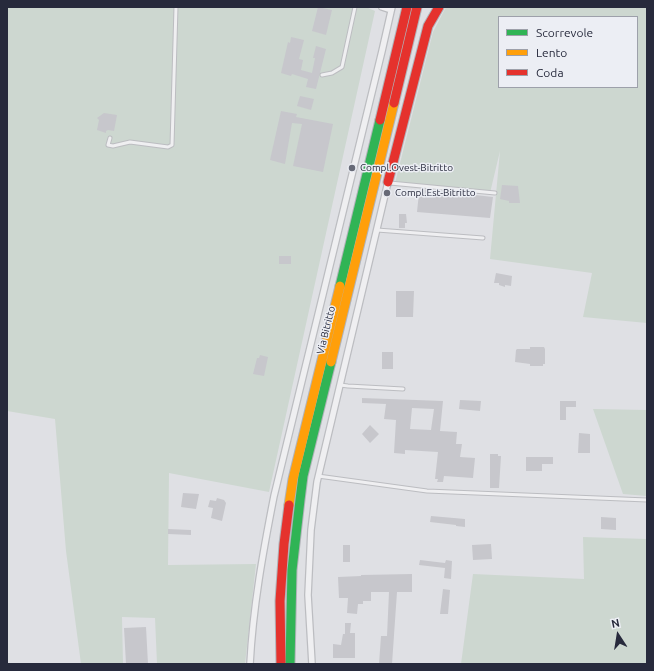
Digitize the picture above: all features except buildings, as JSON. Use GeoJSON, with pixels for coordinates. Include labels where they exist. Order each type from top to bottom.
{"type":"FeatureCollection","features":[{"type":"Feature","properties":{"kind":"highway","name":"Via Bitritto"},"geometry":{"type":"LineString","coordinates":[[281,664],[280,601],[284,544],[293,479],[407,7]]}},
{"type":"Feature","properties":{"kind":"highway"},"geometry":{"type":"LineString","coordinates":[[388,182],[428,26],[439,7]]}},
{"type":"Feature","properties":{"kind":"highway","name":"Via Bitritto"},"geometry":{"type":"LineString","coordinates":[[290,664],[290,598],[292,566],[295,527],[303,476],[417,10]]}},
{"type":"Feature","properties":{"kind":"highway"},"geometry":{"type":"LineString","coordinates":[[274,664],[274,611],[277,562],[279,543],[289,507]]}},
{"type":"Feature","properties":{"kind":"highway"},"geometry":{"type":"LineString","coordinates":[[292,566],[295,596],[296,664]]}},
{"type":"Feature","properties":{"kind":"street"},"geometry":{"type":"LineString","coordinates":[[250,664],[252,626],[260,568],[274,496],[391,9],[382,7]]}},
{"type":"Feature","properties":{"kind":"street"},"geometry":{"type":"LineString","coordinates":[[312,664],[308,595],[311,530],[318,476],[388,182]]}},
{"type":"Feature","properties":{"kind":"lane"},"geometry":{"type":"LineString","coordinates":[[110,138],[108,145],[113,146],[130,142],[168,147],[172,145],[176,7]]}},
{"type":"Feature","properties":{"kind":"lane"},"geometry":{"type":"LineString","coordinates":[[322,75],[332,73],[342,67],[355,7]]}},
{"type":"Feature","properties":{"kind":"lane"},"geometry":{"type":"LineString","coordinates":[[388,182],[495,193]]}},
{"type":"Feature","properties":{"kind":"lane"},"geometry":{"type":"LineString","coordinates":[[377,230],[483,238]]}},
{"type":"Feature","properties":{"kind":"lane"},"geometry":{"type":"LineString","coordinates":[[340,385],[403,389]]}},
{"type":"Feature","properties":{"kind":"lane"},"geometry":{"type":"LineString","coordinates":[[318,476],[427,490],[647,500]]}},
{"type":"Feature","properties":{"kind":"shaded area"},"geometry":{"type":"Polygon","coordinates":[[[7,7],[366,7],[375,11],[269,492],[169,473],[168,565],[256,564],[245,664],[157,664],[155,618],[122,617],[123,664],[81,664],[66,551],[55,419],[7,411],[7,7]]]}},
{"type":"Feature","properties":{"kind":"shaded area"},"geometry":{"type":"Polygon","coordinates":[[[446,7],[647,7],[647,323],[583,317],[592,273],[490,259],[500,151],[490,193],[395,183],[433,32],[446,7]]]}},
{"type":"Feature","properties":{"kind":"shaded area"},"geometry":{"type":"Polygon","coordinates":[[[593,409],[647,410],[647,496],[623,494],[593,409]]]}},
{"type":"Feature","properties":{"kind":"shaded area"},"geometry":{"type":"Polygon","coordinates":[[[583,537],[647,539],[647,664],[461,664],[473,574],[584,579],[583,537]]]}},
{"type":"Feature","properties":{"kind":"traffic: fast"},"geometry":{"type":"LineString","coordinates":[[340,286],[380,120]]}},
{"type":"Feature","properties":{"kind":"traffic: fast"},"geometry":{"type":"LineString","coordinates":[[290,664],[292,570],[303,476],[331,362]]}},
{"type":"Feature","properties":{"kind":"traffic: slow"},"geometry":{"type":"LineString","coordinates":[[331,362],[394,103]]}},
{"type":"Feature","properties":{"kind":"traffic: slow"},"geometry":{"type":"LineString","coordinates":[[289,505],[293,479],[340,286]]}},
{"type":"Feature","properties":{"kind":"traffic: jam"},"geometry":{"type":"LineString","coordinates":[[380,120],[407,7]]}},
{"type":"Feature","properties":{"kind":"traffic: jam"},"geometry":{"type":"LineString","coordinates":[[394,103],[417,7]]}},
{"type":"Feature","properties":{"kind":"traffic: jam"},"geometry":{"type":"LineString","coordinates":[[388,182],[428,26],[439,7]]}},
{"type":"Feature","properties":{"kind":"traffic: jam"},"geometry":{"type":"LineString","coordinates":[[281,664],[280,601],[284,544],[289,505]]}},
{"type":"Feature","properties":{"kind":"place","name":"Compl.Ovest-Bitritto"},"geometry":{"type":"Point","coordinates":[352,168]}},
{"type":"Feature","properties":{"kind":"place","name":"Compl.Est-Bitritto"},"geometry":{"type":"Point","coordinates":[387,193]}}]}
